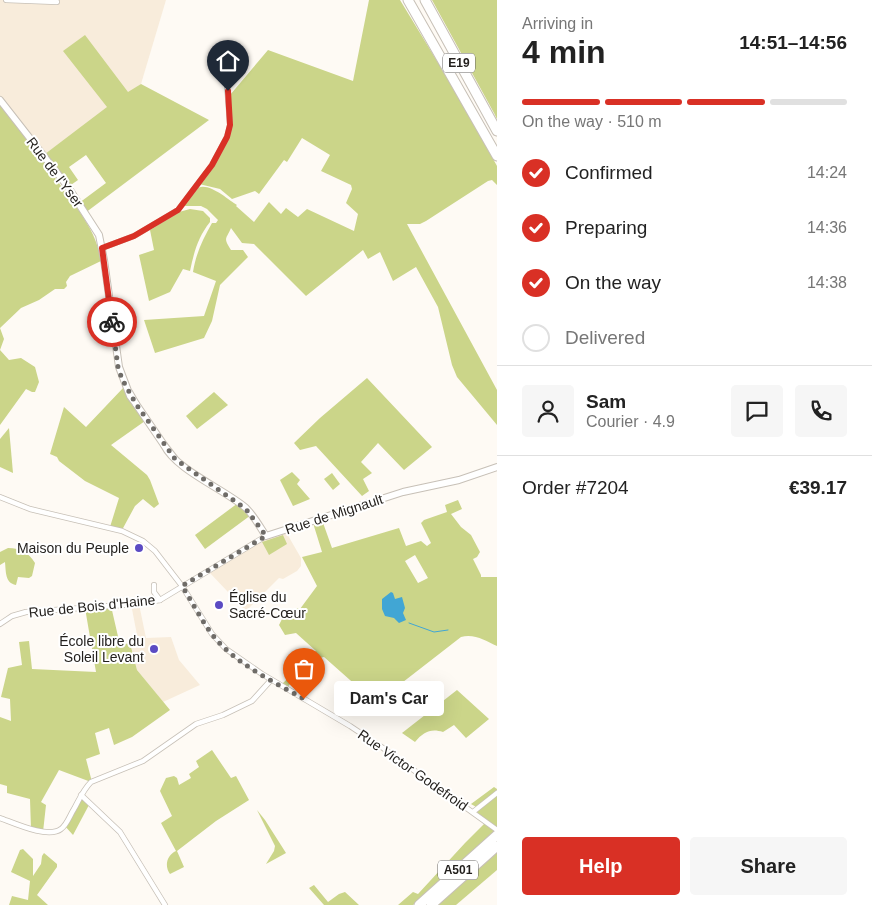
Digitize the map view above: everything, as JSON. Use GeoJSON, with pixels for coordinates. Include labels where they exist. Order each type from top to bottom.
{"type":"FeatureCollection","features":[{"type":"Feature","properties":{"kind":"highway","name":"E19"},"geometry":{"type":"LineString","coordinates":[[408,0],[497,156]]}},
{"type":"Feature","properties":{"kind":"highway","name":"E19"},"geometry":{"type":"LineString","coordinates":[[425,1],[497,131]]}},
{"type":"Feature","properties":{"kind":"highway","name":"A501"},"geometry":{"type":"LineString","coordinates":[[419,905],[497,835]]}},
{"type":"Feature","properties":{"kind":"highway","name":"A501"},"geometry":{"type":"LineString","coordinates":[[431,905],[497,846]]}},
{"type":"Feature","properties":{"kind":"street"},"geometry":{"type":"LineString","coordinates":[[6,0],[57,2]]}},
{"type":"Feature","properties":{"kind":"street"},"geometry":{"type":"LineString","coordinates":[[102,248],[134,236],[178,210],[212,165],[227,137],[230,125],[226,72],[230,65]]}},
{"type":"Feature","properties":{"kind":"street","name":"Rue de l'Yser"},"geometry":{"type":"LineString","coordinates":[[0,100],[68,187],[99,235],[118,367],[122,379],[136,404],[175,459],[246,509],[266,536]]}},
{"type":"Feature","properties":{"kind":"street","name":"Rue de Mignault"},"geometry":{"type":"LineString","coordinates":[[182,586],[266,536],[402,492],[459,480],[497,467]]}},
{"type":"Feature","properties":{"kind":"street","name":"Rue Victor Godefroid"},"geometry":{"type":"LineString","coordinates":[[0,497],[30,510],[122,531],[146,543],[155,551],[182,586],[220,643],[236,657],[271,680],[353,728],[497,830]]}},
{"type":"Feature","properties":{"kind":"street"},"geometry":{"type":"LineString","coordinates":[[154,585],[154,592],[160,600]]}},
{"type":"Feature","properties":{"kind":"street","name":"Rue de Bois d'Haine"},"geometry":{"type":"LineString","coordinates":[[0,624],[12,616],[26,612],[138,604],[160,600],[182,586]]}},
{"type":"Feature","properties":{"kind":"street"},"geometry":{"type":"LineString","coordinates":[[0,818],[32,829],[56,832],[64,825],[81,795],[91,782],[143,761],[188,729],[238,709],[252,701],[271,680]]}},
{"type":"Feature","properties":{"kind":"street"},"geometry":{"type":"LineString","coordinates":[[473,812],[497,793]]}},
{"type":"Feature","properties":{"kind":"street"},"geometry":{"type":"LineString","coordinates":[[81,795],[120,832],[165,905]]}},
{"type":"Feature","properties":{"kind":"shaded area"},"geometry":{"type":"Polygon","coordinates":[[[0,0],[166,0],[141,84],[45,154],[0,96],[0,0]]]}},
{"type":"Feature","properties":{"kind":"shaded area"},"geometry":{"type":"Polygon","coordinates":[[[286,532],[301,558],[301,566],[297,571],[283,579],[279,578],[246,611],[209,572],[259,542],[286,532]]]}},
{"type":"Feature","properties":{"kind":"shaded area","name":"École libre du Soleil Levant"},"geometry":{"type":"Polygon","coordinates":[[[131,604],[139,604],[146,638],[171,637],[179,660],[200,685],[163,702],[137,670],[130,642],[138,640],[131,604]]]}},
{"type":"Feature","properties":{"kind":"green space"},"geometry":{"type":"Polygon","coordinates":[[[369,0],[400,0],[451,84],[497,166],[497,185],[492,180],[488,181],[426,221],[420,224],[407,224],[497,390],[497,425],[457,377],[452,365],[438,307],[416,267],[393,281],[380,252],[368,259],[363,250],[306,296],[254,244],[242,243],[231,228],[226,239],[228,246],[231,250],[243,250],[248,257],[220,285],[212,321],[204,338],[155,353],[144,320],[204,316],[216,281],[193,272],[203,241],[212,223],[216,223],[218,220],[201,206],[183,206],[191,193],[200,187],[211,189],[223,195],[237,205],[254,222],[269,202],[281,214],[286,208],[298,217],[307,209],[354,231],[358,214],[346,203],[352,189],[351,185],[321,171],[330,155],[302,138],[287,162],[284,160],[259,194],[255,191],[232,199],[220,189],[199,184],[228,137],[230,95],[268,50],[353,81],[369,0]]]}},
{"type":"Feature","properties":{"kind":"green space"},"geometry":{"type":"Polygon","coordinates":[[[432,0],[497,0],[497,119],[494,113],[432,0]]]}},
{"type":"Feature","properties":{"kind":"green space"},"geometry":{"type":"Polygon","coordinates":[[[85,35],[128,92],[141,84],[209,120],[85,213],[79,203],[106,183],[86,155],[69,167],[78,180],[68,187],[45,154],[107,107],[63,51],[85,35]]]}},
{"type":"Feature","properties":{"kind":"green space"},"geometry":{"type":"Polygon","coordinates":[[[0,105],[82,215],[96,241],[101,261],[70,276],[64,289],[55,289],[39,300],[21,308],[0,328],[0,105]]]}},
{"type":"Feature","properties":{"kind":"green space"},"geometry":{"type":"Polygon","coordinates":[[[190,209],[203,211],[210,218],[210,222],[202,233],[197,245],[190,271],[183,269],[170,292],[149,301],[139,255],[154,250],[150,230],[179,212],[190,209]]]}},
{"type":"Feature","properties":{"kind":"green space"},"geometry":{"type":"Polygon","coordinates":[[[0,328],[4,339],[0,350],[0,328]]]}},
{"type":"Feature","properties":{"kind":"green space"},"geometry":{"type":"Polygon","coordinates":[[[0,350],[9,360],[21,358],[35,367],[39,382],[35,392],[26,389],[0,425],[0,350]]]}},
{"type":"Feature","properties":{"kind":"green space"},"geometry":{"type":"Polygon","coordinates":[[[367,378],[432,447],[404,470],[378,443],[361,462],[372,473],[363,479],[369,491],[362,496],[316,446],[300,450],[294,443],[367,378]]]}},
{"type":"Feature","properties":{"kind":"green space"},"geometry":{"type":"Polygon","coordinates":[[[124,387],[145,421],[111,445],[147,475],[159,504],[154,508],[143,499],[135,506],[122,530],[110,527],[119,498],[85,481],[59,461],[57,457],[50,454],[64,407],[86,427],[124,387]]]}},
{"type":"Feature","properties":{"kind":"green space"},"geometry":{"type":"Polygon","coordinates":[[[214,392],[228,405],[197,429],[186,416],[214,392]]]}},
{"type":"Feature","properties":{"kind":"green space"},"geometry":{"type":"Polygon","coordinates":[[[9,428],[13,473],[0,467],[0,439],[9,428]]]}},
{"type":"Feature","properties":{"kind":"green space"},"geometry":{"type":"Polygon","coordinates":[[[292,472],[300,480],[297,484],[310,499],[293,506],[280,480],[292,472]]]}},
{"type":"Feature","properties":{"kind":"green space"},"geometry":{"type":"Polygon","coordinates":[[[332,473],[340,484],[333,490],[324,479],[332,473]]]}},
{"type":"Feature","properties":{"kind":"green space"},"geometry":{"type":"Polygon","coordinates":[[[458,500],[462,509],[451,514],[461,527],[471,535],[480,552],[473,559],[481,577],[497,577],[497,646],[471,636],[461,637],[376,703],[324,657],[319,658],[289,685],[288,689],[281,685],[316,651],[296,633],[285,635],[279,625],[284,615],[298,608],[300,609],[317,586],[302,557],[322,552],[313,523],[322,520],[332,548],[399,528],[406,546],[421,541],[427,546],[431,543],[421,523],[424,520],[447,512],[445,505],[458,500]],[[415,555],[405,561],[418,583],[428,578],[415,555]]]}},
{"type":"Feature","properties":{"kind":"green space"},"geometry":{"type":"Polygon","coordinates":[[[238,503],[251,515],[205,549],[195,535],[238,503]]]}},
{"type":"Feature","properties":{"kind":"green space"},"geometry":{"type":"Polygon","coordinates":[[[283,535],[287,544],[269,555],[262,542],[283,535]]]}},
{"type":"Feature","properties":{"kind":"green space"},"geometry":{"type":"Polygon","coordinates":[[[8,548],[24,552],[35,563],[32,576],[29,578],[18,577],[16,585],[12,584],[8,579],[5,562],[0,565],[0,552],[8,548]]]}},
{"type":"Feature","properties":{"kind":"green space"},"geometry":{"type":"Polygon","coordinates":[[[111,606],[120,645],[130,643],[137,670],[170,710],[132,737],[114,745],[109,728],[95,733],[100,754],[86,759],[92,782],[59,770],[41,802],[46,805],[43,832],[31,829],[30,799],[7,793],[7,786],[0,784],[0,717],[11,721],[10,699],[1,697],[8,668],[22,665],[19,642],[29,641],[32,669],[96,672],[85,608],[111,606]]]}},
{"type":"Feature","properties":{"kind":"green space"},"geometry":{"type":"Polygon","coordinates":[[[457,690],[489,719],[466,738],[454,725],[443,732],[435,730],[428,732],[415,742],[402,733],[457,690]]]}},
{"type":"Feature","properties":{"kind":"green space"},"geometry":{"type":"Polygon","coordinates":[[[212,750],[231,778],[236,776],[249,800],[216,821],[177,851],[184,867],[170,874],[167,868],[167,861],[170,855],[176,851],[161,823],[172,816],[160,791],[166,778],[174,776],[177,778],[179,785],[191,778],[189,774],[199,767],[196,761],[212,750]]]}},
{"type":"Feature","properties":{"kind":"green space"},"geometry":{"type":"Polygon","coordinates":[[[494,787],[497,789],[497,829],[413,905],[398,905],[413,892],[418,894],[486,822],[477,814],[478,808],[471,804],[494,787]]]}},
{"type":"Feature","properties":{"kind":"green space"},"geometry":{"type":"Polygon","coordinates":[[[81,795],[90,803],[73,835],[64,825],[81,795]]]}},
{"type":"Feature","properties":{"kind":"green space"},"geometry":{"type":"Polygon","coordinates":[[[257,810],[286,853],[266,864],[275,846],[257,810]]]}},
{"type":"Feature","properties":{"kind":"green space"},"geometry":{"type":"Polygon","coordinates":[[[23,849],[33,859],[33,876],[41,864],[44,853],[57,864],[57,867],[37,895],[48,905],[9,905],[12,896],[28,900],[30,881],[11,872],[20,850],[23,849]]]}},
{"type":"Feature","properties":{"kind":"green space"},"geometry":{"type":"Polygon","coordinates":[[[497,851],[497,870],[456,905],[438,905],[497,851]]]}},
{"type":"Feature","properties":{"kind":"green space"},"geometry":{"type":"Polygon","coordinates":[[[314,885],[328,902],[345,892],[359,905],[324,905],[309,888],[314,885]]]}},
{"type":"Feature","properties":{"kind":"water"},"geometry":{"type":"Polygon","coordinates":[[[391,592],[395,599],[402,597],[405,608],[403,613],[406,620],[399,623],[394,618],[385,616],[382,609],[382,599],[391,592]]]}},
{"type":"Feature","properties":{"kind":"waterway"},"geometry":{"type":"LineString","coordinates":[[409,623],[434,632],[448,630]]}},
{"type":"Feature","properties":{"kind":"way so far"},"geometry":{"type":"LineString","coordinates":[[112,322],[118,367],[122,379],[136,404],[164,445],[182,465],[246,509],[266,536],[182,586],[212,634],[226,649],[275,683],[304,699]]}},
{"type":"Feature","properties":{"kind":"place","name":"Maison du Peuple"},"geometry":{"type":"Point","coordinates":[139,548]}},
{"type":"Feature","properties":{"kind":"place","name":"Église du Sacré-Cœur"},"geometry":{"type":"Point","coordinates":[219,605]}},
{"type":"Feature","properties":{"kind":"place","name":"École libre du Soleil Levant"},"geometry":{"type":"Point","coordinates":[154,649]}},
{"type":"Feature","properties":{"kind":"place","name":"Dam's Car"},"geometry":{"type":"Point","coordinates":[304,699]}},
{"type":"Feature","properties":{"kind":"route"},"geometry":{"type":"LineString","coordinates":[[112,322],[102,248],[134,236],[178,210],[212,165],[227,137],[230,125],[228,91]]}}]}
